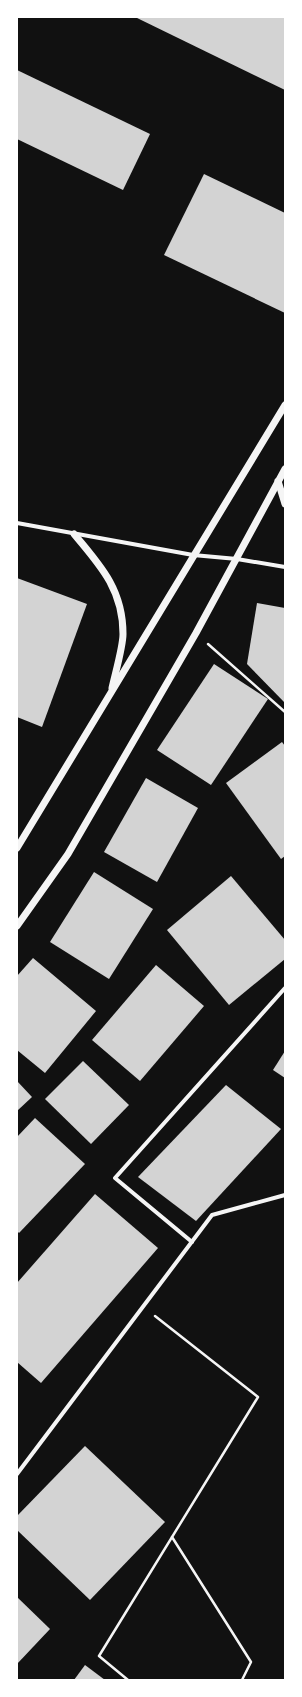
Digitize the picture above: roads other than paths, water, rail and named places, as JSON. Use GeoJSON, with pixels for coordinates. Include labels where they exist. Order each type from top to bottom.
{"type":"FeatureCollection","features":[{"type":"Feature","properties":{"kind":"street"},"geometry":{"type":"LineString","coordinates":[[17,848],[285,405]]}},
{"type":"Feature","properties":{"kind":"street"},"geometry":{"type":"LineString","coordinates":[[17,926],[68,854],[196,633],[285,469]]}},
{"type":"Feature","properties":{"kind":"street"},"geometry":{"type":"LineString","coordinates":[[278,481],[285,504]]}},
{"type":"Feature","properties":{"kind":"street"},"geometry":{"type":"LineString","coordinates":[[17,523],[193,555],[237,559],[285,567]]}},
{"type":"Feature","properties":{"kind":"street"},"geometry":{"type":"LineString","coordinates":[[74,534],[100,565],[118,598],[123,635],[111,694]]}},
{"type":"Feature","properties":{"kind":"street"},"geometry":{"type":"LineString","coordinates":[[192,1242],[115,1178],[285,988]]}},
{"type":"Feature","properties":{"kind":"street"},"geometry":{"type":"LineString","coordinates":[[17,1474],[212,1215],[285,1195]]}}]}
